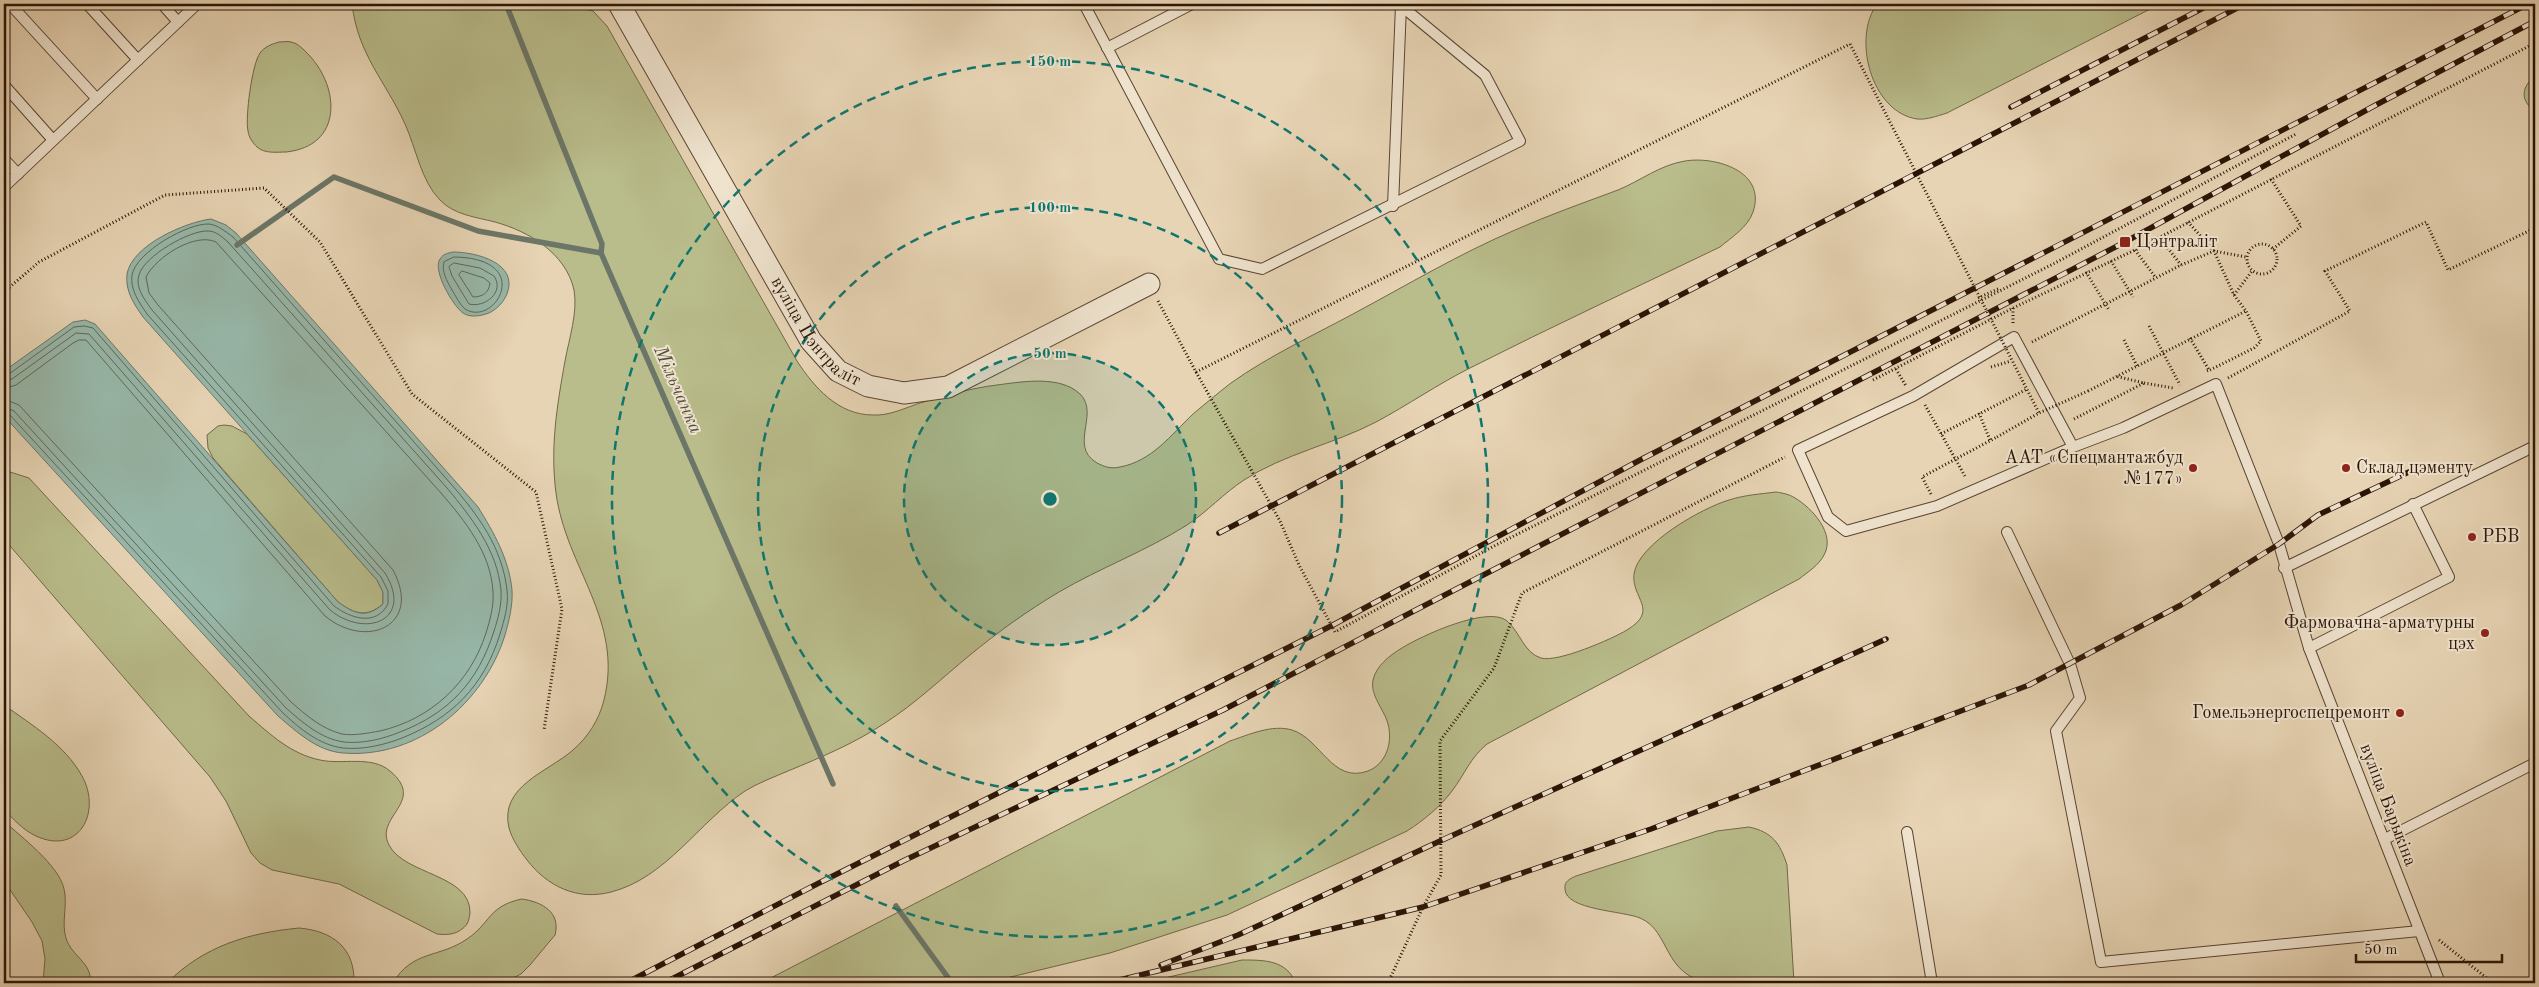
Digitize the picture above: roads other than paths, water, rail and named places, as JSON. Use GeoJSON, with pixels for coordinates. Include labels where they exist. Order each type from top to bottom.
{"type":"FeatureCollection","features":[{"type":"Feature","properties":{"kind":"street","name":"вуліца Цэнтраліт"},"geometry":{"type":"LineString","coordinates":[[618,4],[811,341],[838,371],[868,386],[904,392],[948,387],[1149,284]]}},
{"type":"Feature","properties":{"kind":"lane"},"geometry":{"type":"LineString","coordinates":[[10,4],[97,98]]}},
{"type":"Feature","properties":{"kind":"lane"},"geometry":{"type":"LineString","coordinates":[[87,4],[138,60]]}},
{"type":"Feature","properties":{"kind":"lane"},"geometry":{"type":"LineString","coordinates":[[162,4],[178,22]]}},
{"type":"Feature","properties":{"kind":"lane"},"geometry":{"type":"LineString","coordinates":[[4,187],[196,4]]}},
{"type":"Feature","properties":{"kind":"lane"},"geometry":{"type":"LineString","coordinates":[[1084,4],[1219,259],[1262,269],[1393,206],[1520,141],[1485,75],[1400,5]]}},
{"type":"Feature","properties":{"kind":"lane"},"geometry":{"type":"LineString","coordinates":[[1107,48],[1192,4]]}},
{"type":"Feature","properties":{"kind":"lane"},"geometry":{"type":"LineString","coordinates":[[1393,206],[1400,5]]}},
{"type":"Feature","properties":{"kind":"lane"},"geometry":{"type":"LineString","coordinates":[[4,85],[53,140]]}},
{"type":"Feature","properties":{"kind":"lane"},"geometry":{"type":"LineString","coordinates":[[4,159],[18,174]]}},
{"type":"Feature","properties":{"kind":"lane"},"geometry":{"type":"LineString","coordinates":[[2014,337],[2073,447],[1937,506],[1846,531],[1828,517],[1798,450],[1913,396],[2014,337]]}},
{"type":"Feature","properties":{"kind":"lane","name":"вуліца Барыкіна"},"geometry":{"type":"LineString","coordinates":[[2073,447],[2123,428],[2216,384],[2278,544],[2309,648],[2440,983]]}},
{"type":"Feature","properties":{"kind":"lane"},"geometry":{"type":"LineString","coordinates":[[2284,568],[2535,446]]}},
{"type":"Feature","properties":{"kind":"lane"},"geometry":{"type":"LineString","coordinates":[[2309,648],[2449,577],[2413,504]]}},
{"type":"Feature","properties":{"kind":"lane"},"geometry":{"type":"LineString","coordinates":[[2007,532],[2070,664],[2080,698],[2056,731],[2102,962],[2419,931]]}},
{"type":"Feature","properties":{"kind":"lane"},"geometry":{"type":"LineString","coordinates":[[2385,839],[2535,763]]}},
{"type":"Feature","properties":{"kind":"lane"},"geometry":{"type":"LineString","coordinates":[[1907,832],[1932,983]]}},
{"type":"Feature","properties":{"kind":"water"},"geometry":{"type":"Polygon","coordinates":[[[211,219],[226,225],[236,233],[478,507],[495,537],[508,568],[512,590],[509,619],[495,660],[481,683],[464,704],[444,722],[422,736],[397,747],[371,752],[343,753],[325,749],[308,740],[285,722],[4,416],[4,371],[73,322],[85,320],[95,324],[338,602],[355,612],[361,613],[371,612],[383,604],[383,592],[377,580],[143,317],[131,297],[127,286],[127,274],[131,263],[139,254],[149,245],[175,230],[211,219]]]}},
{"type":"Feature","properties":{"kind":"water"},"geometry":{"type":"Polygon","coordinates":[[[453,252],[473,254],[493,261],[507,274],[509,283],[507,294],[495,310],[483,315],[469,316],[463,313],[454,303],[441,279],[438,264],[443,256],[453,252]]]}},
{"type":"Feature","properties":{"kind":"waterway","name":"Мільчанка"},"geometry":{"type":"LineString","coordinates":[[506,4],[602,244],[601,253],[833,784]]}},
{"type":"Feature","properties":{"kind":"waterway"},"geometry":{"type":"LineString","coordinates":[[237,245],[334,177],[478,231],[601,253]]}},
{"type":"Feature","properties":{"kind":"waterway","name":"Мільчанка"},"geometry":{"type":"LineString","coordinates":[[896,906],[952,983]]}},
{"type":"Feature","properties":{"kind":"railway"},"geometry":{"type":"LineString","coordinates":[[2011,107],[2211,4]]}},
{"type":"Feature","properties":{"kind":"railway"},"geometry":{"type":"LineString","coordinates":[[1219,533],[2245,4]]}},
{"type":"Feature","properties":{"kind":"railway"},"geometry":{"type":"LineString","coordinates":[[626,983],[817,884],[1331,626],[1642,459],[2528,4]]}},
{"type":"Feature","properties":{"kind":"railway"},"geometry":{"type":"LineString","coordinates":[[664,983],[903,861],[1223,710],[2125,242],[2374,106],[2535,21]]}},
{"type":"Feature","properties":{"kind":"railway"},"geometry":{"type":"LineString","coordinates":[[1107,983],[1423,907],[1651,829],[2029,685],[2181,605],[2279,544],[2318,515],[2413,470]]}},
{"type":"Feature","properties":{"kind":"railway"},"geometry":{"type":"LineString","coordinates":[[1161,965],[1238,935],[1440,841],[1886,639]]}},
{"type":"Feature","properties":{"kind":"place","name":"Цэнтраліт"},"geometry":{"type":"Point","coordinates":[2125,242]}},
{"type":"Feature","properties":{"kind":"place","name":"ААТ «Спецмантажбуд №177»"},"geometry":{"type":"Point","coordinates":[2193,468]}},
{"type":"Feature","properties":{"kind":"place","name":"Склад цэменту"},"geometry":{"type":"Point","coordinates":[2346,468]}},
{"type":"Feature","properties":{"kind":"place","name":"РБВ"},"geometry":{"type":"Point","coordinates":[2472,537]}},
{"type":"Feature","properties":{"kind":"place","name":"Фармовачна-арматурны цэх"},"geometry":{"type":"Point","coordinates":[2485,633]}},
{"type":"Feature","properties":{"kind":"place","name":"Гомельэнергоспецремонт"},"geometry":{"type":"Point","coordinates":[2400,713]}}]}
